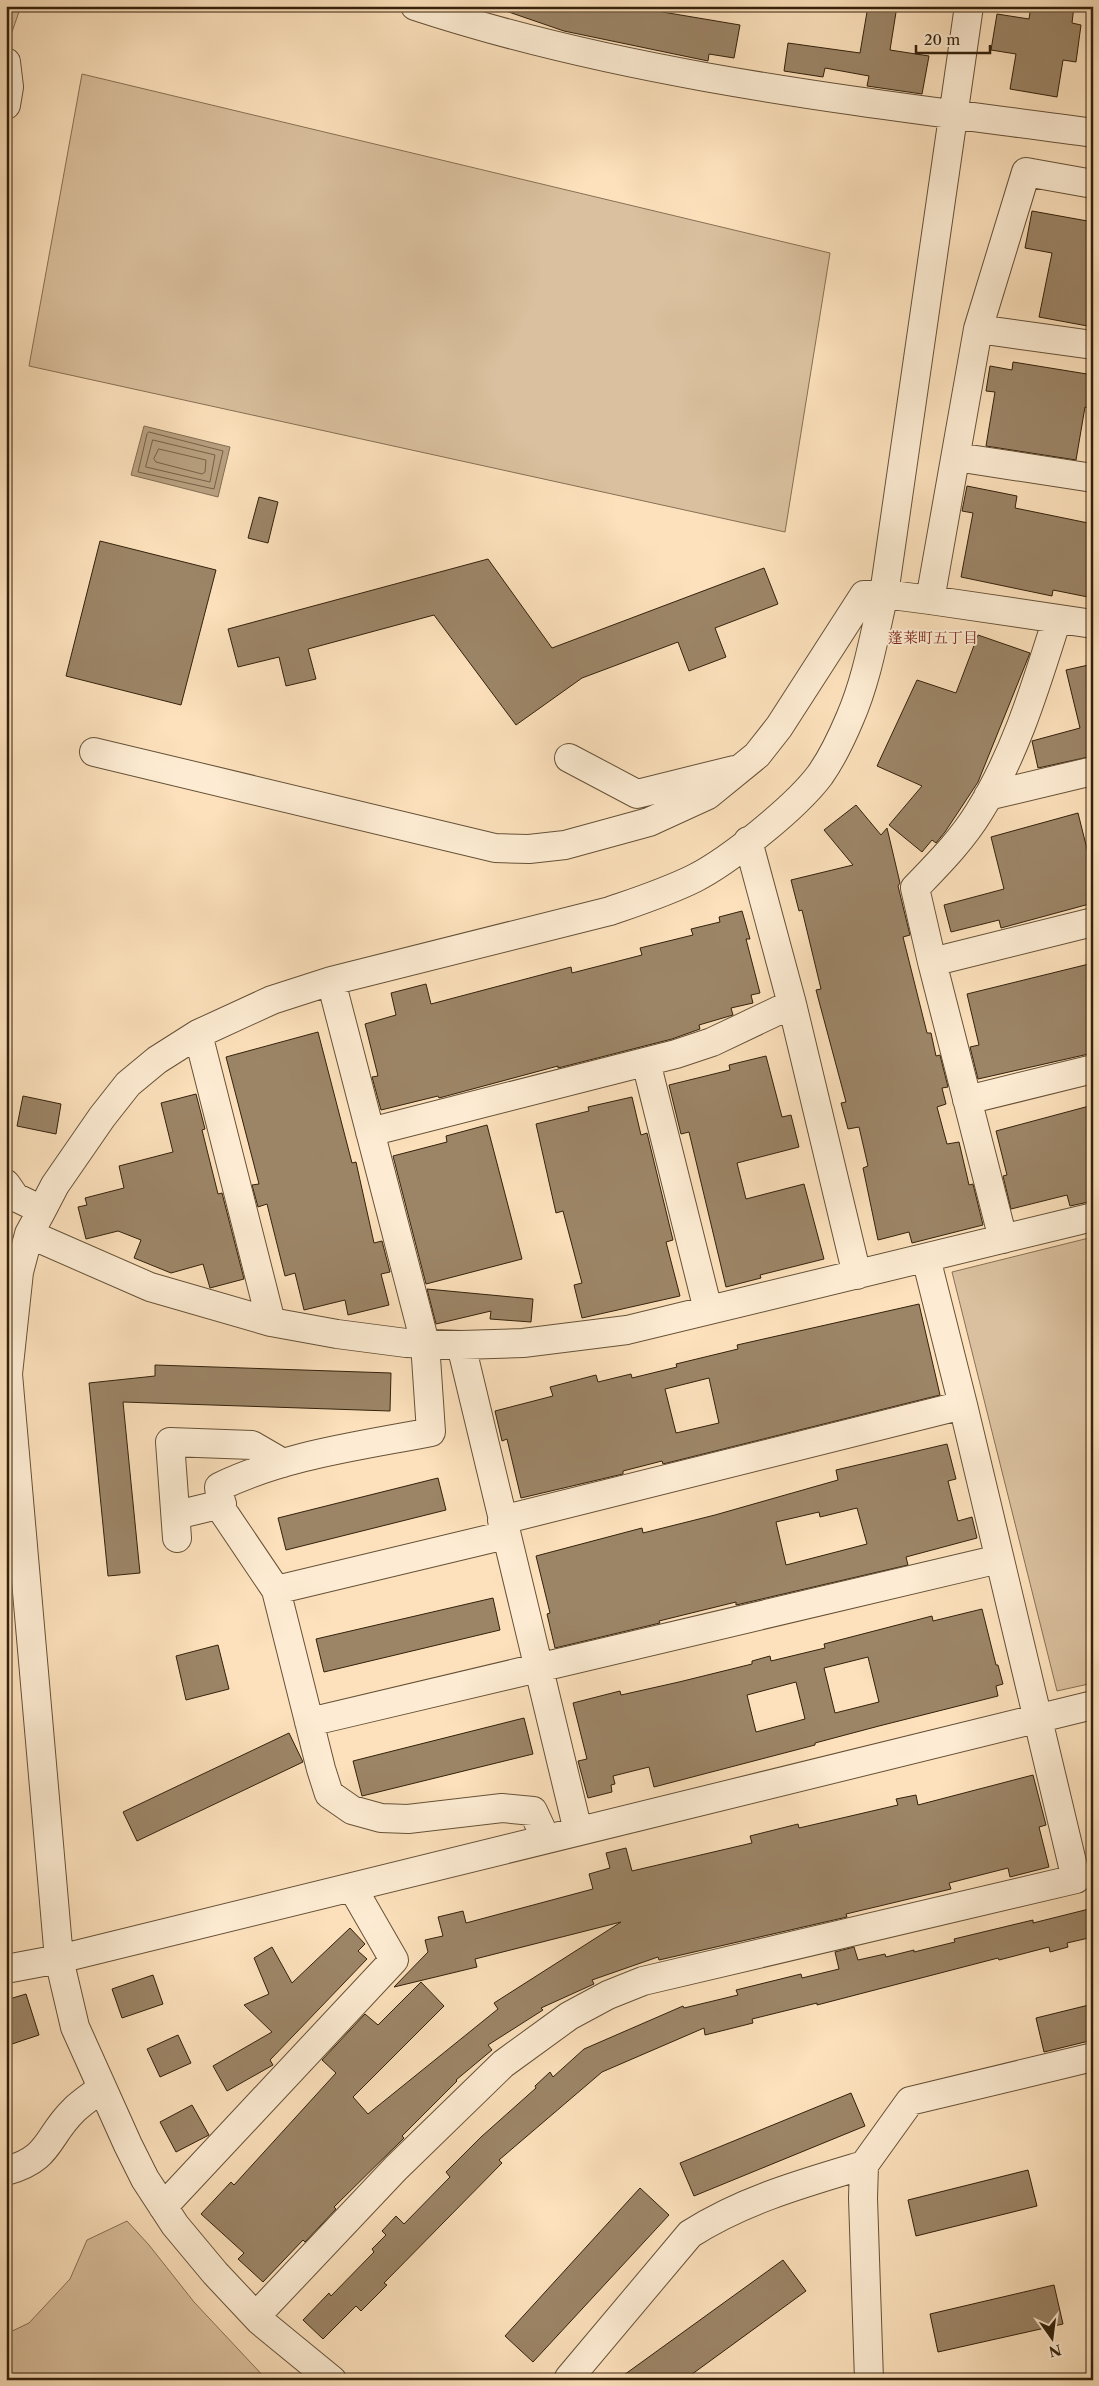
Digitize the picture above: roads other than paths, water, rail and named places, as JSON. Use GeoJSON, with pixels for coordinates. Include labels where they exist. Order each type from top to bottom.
{"type":"FeatureCollection","features":[{"type":"Feature","properties":{"kind":"street"},"geometry":{"type":"LineString","coordinates":[[415,6],[557,48],[648,67],[798,92],[1093,133]]}},
{"type":"Feature","properties":{"kind":"street"},"geometry":{"type":"LineString","coordinates":[[332,2380],[300,2356],[256,2316],[215,2273],[175,2226],[128,2145],[75,2027],[59,1959],[8,1374],[20,1272],[29,1234],[55,1185],[102,1117],[128,1084],[157,1060],[198,1034],[272,1000],[331,981],[610,911],[651,897],[696,877],[748,841],[798,798],[819,775],[850,718],[864,679],[884,594],[955,114],[969,6]]}},
{"type":"Feature","properties":{"kind":"street"},"geometry":{"type":"LineString","coordinates":[[6,62],[9,87],[6,105]]}},
{"type":"Feature","properties":{"kind":"street"},"geometry":{"type":"LineString","coordinates":[[930,600],[978,329],[1026,172],[1093,184]]}},
{"type":"Feature","properties":{"kind":"street"},"geometry":{"type":"LineString","coordinates":[[978,329],[1093,345]]}},
{"type":"Feature","properties":{"kind":"street"},"geometry":{"type":"LineString","coordinates":[[956,457],[1093,478]]}},
{"type":"Feature","properties":{"kind":"street"},"geometry":{"type":"LineString","coordinates":[[94,752],[495,848],[529,849],[565,845],[649,822],[708,795],[757,755],[779,727],[864,595],[884,594],[1093,624]]}},
{"type":"Feature","properties":{"kind":"street"},"geometry":{"type":"LineString","coordinates":[[1003,1239],[932,962],[915,888],[956,843],[988,796],[1004,767],[1027,709],[1058,619]]}},
{"type":"Feature","properties":{"kind":"street"},"geometry":{"type":"LineString","coordinates":[[569,758],[637,794],[738,769]]}},
{"type":"Feature","properties":{"kind":"street"},"geometry":{"type":"LineString","coordinates":[[988,796],[1093,771]]}},
{"type":"Feature","properties":{"kind":"street"},"geometry":{"type":"LineString","coordinates":[[748,841],[792,1004],[857,1275]]}},
{"type":"Feature","properties":{"kind":"street"},"geometry":{"type":"LineString","coordinates":[[932,962],[1093,922]]}},
{"type":"Feature","properties":{"kind":"street"},"geometry":{"type":"LineString","coordinates":[[331,981],[425,1343],[431,1432],[283,1463],[237,1478],[219,1487],[222,1510],[276,1590],[329,1794],[352,1810],[381,1818],[408,1819],[502,1808],[533,1811],[546,1839]]}},
{"type":"Feature","properties":{"kind":"street"},"geometry":{"type":"LineString","coordinates":[[370,1132],[676,1054],[712,1042],[792,1004]]}},
{"type":"Feature","properties":{"kind":"street"},"geometry":{"type":"LineString","coordinates":[[198,1034],[270,1322]]}},
{"type":"Feature","properties":{"kind":"street"},"geometry":{"type":"LineString","coordinates":[[646,1062],[708,1310]]}},
{"type":"Feature","properties":{"kind":"street"},"geometry":{"type":"LineString","coordinates":[[967,1100],[1093,1069]]}},
{"type":"Feature","properties":{"kind":"street"},"geometry":{"type":"LineString","coordinates":[[6,1184],[15,1197],[42,1210]]}},
{"type":"Feature","properties":{"kind":"street"},"geometry":{"type":"LineString","coordinates":[[29,1234],[150,1286],[270,1322],[337,1334],[406,1343],[461,1345],[523,1343],[627,1330],[1093,1217]]}},
{"type":"Feature","properties":{"kind":"street"},"geometry":{"type":"LineString","coordinates":[[256,2316],[396,2168],[503,2064],[569,2016],[608,1995],[642,1981],[1076,1879],[964,1406],[926,1258]]}},
{"type":"Feature","properties":{"kind":"street"},"geometry":{"type":"LineString","coordinates":[[461,1345],[578,1831]]}},
{"type":"Feature","properties":{"kind":"street"},"geometry":{"type":"LineString","coordinates":[[276,1590],[504,1527],[964,1406]]}},
{"type":"Feature","properties":{"kind":"street"},"geometry":{"type":"LineString","coordinates":[[222,1504],[176,1527],[170,1442],[252,1445],[283,1463]]}},
{"type":"Feature","properties":{"kind":"street"},"geometry":{"type":"LineString","coordinates":[[309,1722],[999,1559]]}},
{"type":"Feature","properties":{"kind":"street"},"geometry":{"type":"LineString","coordinates":[[6,1969],[59,1959],[1093,1704]]}},
{"type":"Feature","properties":{"kind":"street"},"geometry":{"type":"LineString","coordinates":[[163,2207],[394,1960],[352,1887]]}},
{"type":"Feature","properties":{"kind":"street"},"geometry":{"type":"LineString","coordinates":[[869,2380],[863,2198],[864,2165],[910,2102],[1093,2057]]}},
{"type":"Feature","properties":{"kind":"street"},"geometry":{"type":"LineString","coordinates":[[6,2170],[20,2167],[39,2157],[73,2110],[102,2088]]}},
{"type":"Feature","properties":{"kind":"street"},"geometry":{"type":"LineString","coordinates":[[569,2378],[690,2234],[712,2220],[780,2191],[864,2165]]}},
{"type":"Feature","properties":{"kind":"water"},"geometry":{"type":"Polygon","coordinates":[[[144,426],[230,447],[218,497],[131,475],[144,426]]]}},
{"type":"Feature","properties":{"kind":"district","name":"蓬莱町五丁目"},"geometry":{"type":"Point","coordinates":[933,637]}}]}
